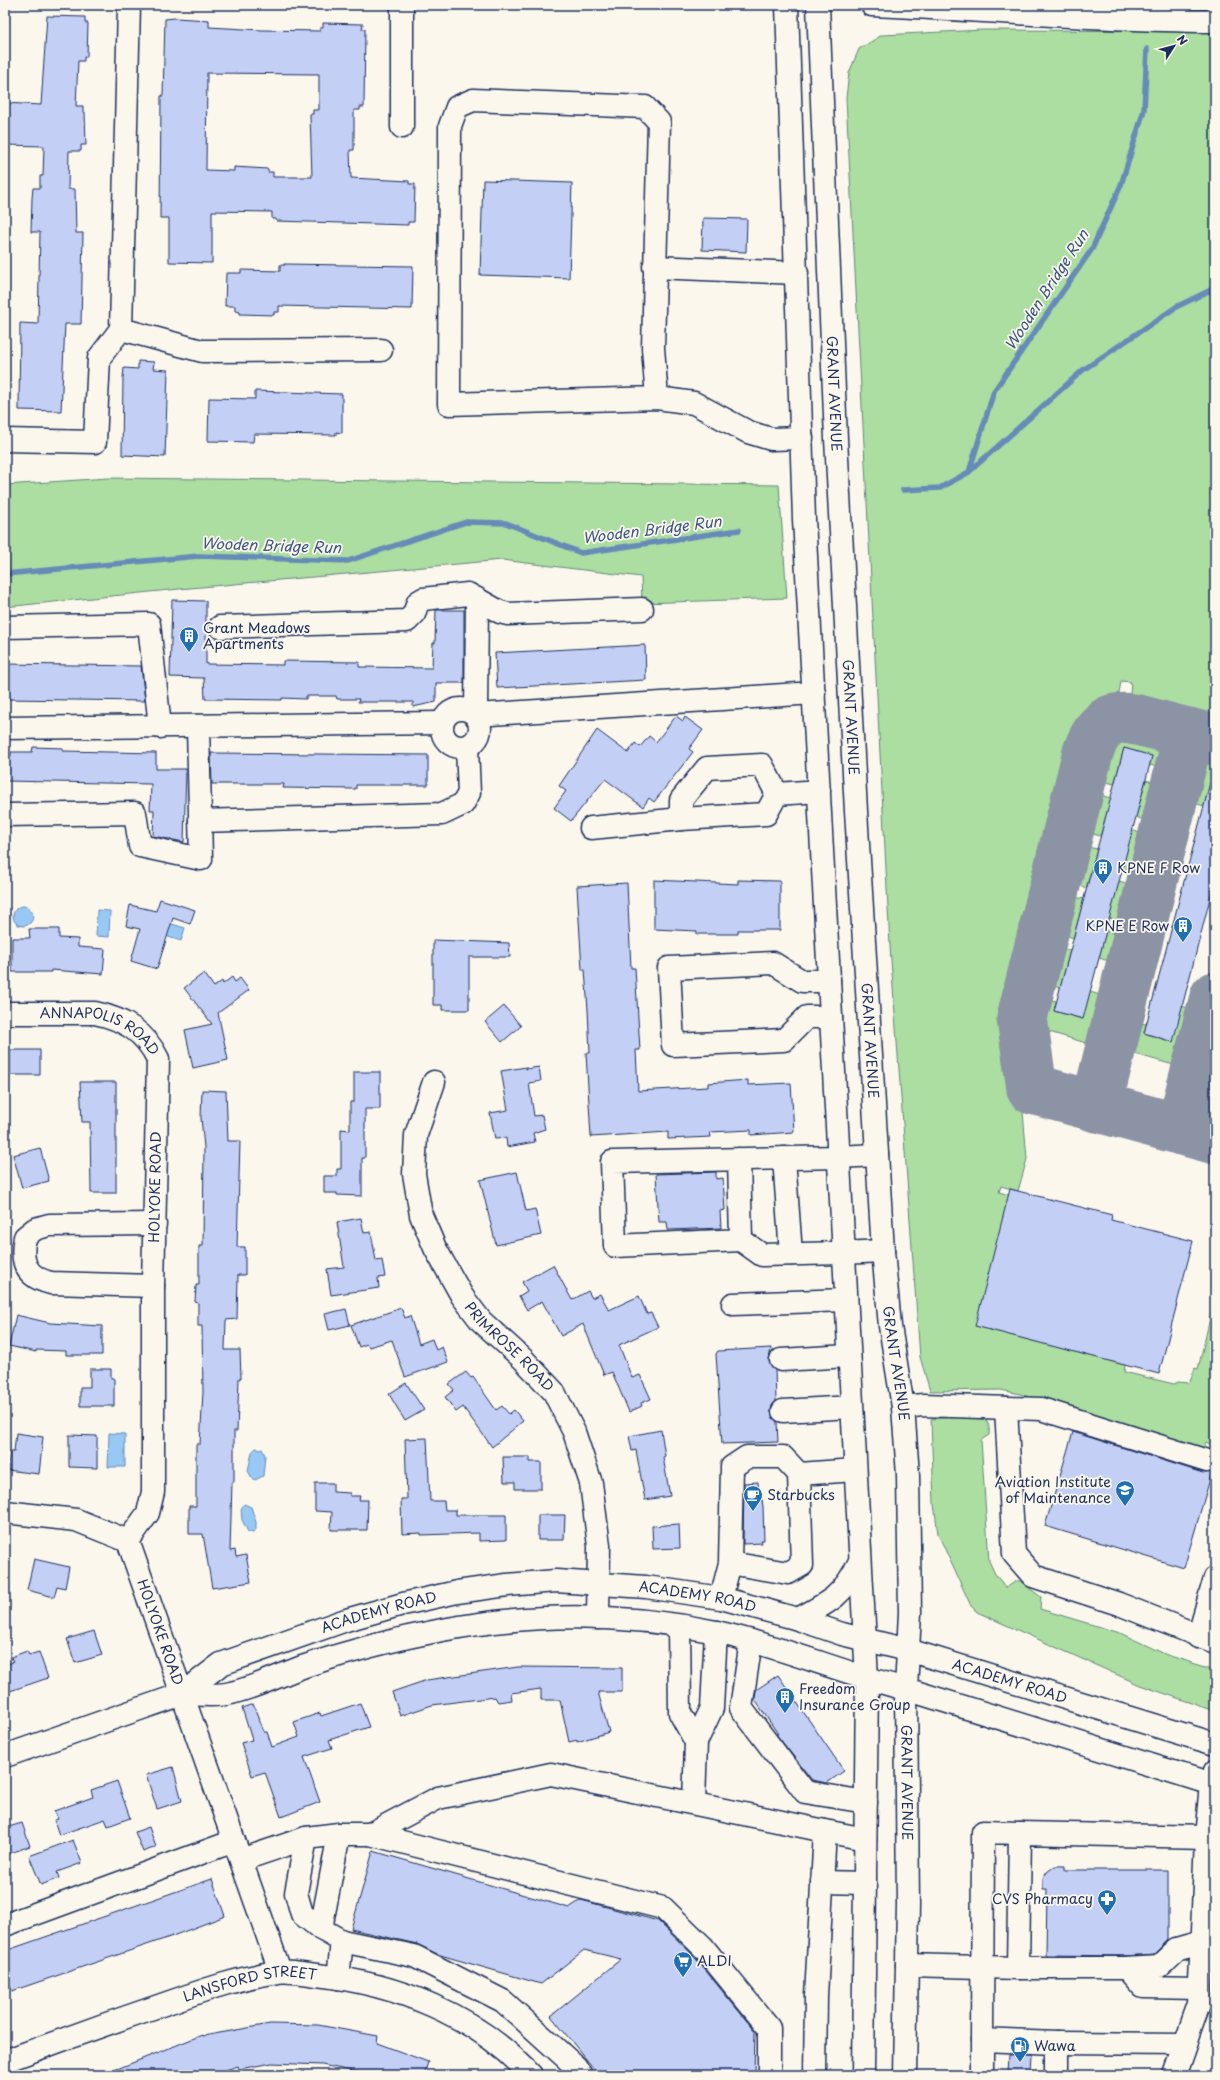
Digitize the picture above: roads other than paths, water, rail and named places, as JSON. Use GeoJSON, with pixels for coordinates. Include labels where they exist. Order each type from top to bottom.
{"type":"FeatureCollection","features":[{"type":"Feature","properties":{"kind":"main road"},"geometry":{"type":"LineString","coordinates":[[5,440],[95,442],[99,358],[121,329],[129,5]]}},
{"type":"Feature","properties":{"kind":"main road"},"geometry":{"type":"LineString","coordinates":[[402,5],[402,127]]}},
{"type":"Feature","properties":{"kind":"main road"},"geometry":{"type":"LineString","coordinates":[[787,5],[804,519],[831,1017],[842,1253],[867,1679],[863,2075]]}},
{"type":"Feature","properties":{"kind":"main road","name":"GRANT AVENUE"},"geometry":{"type":"LineString","coordinates":[[818,5],[836,439],[877,1155],[883,1251],[890,1326],[903,1407],[910,1541],[910,1613],[906,1689],[907,1965],[905,2075]]}},
{"type":"Feature","properties":{"kind":"main road"},"geometry":{"type":"LineString","coordinates":[[872,5],[1072,11],[1150,20],[1215,21]]}},
{"type":"Feature","properties":{"kind":"main road"},"geometry":{"type":"LineString","coordinates":[[657,398],[653,348],[659,122],[645,107],[473,100],[458,107],[450,126],[449,404],[657,398],[694,403],[748,432],[771,439],[836,439]]}},
{"type":"Feature","properties":{"kind":"main road"},"geometry":{"type":"LineString","coordinates":[[654,267],[797,273]]}},
{"type":"Feature","properties":{"kind":"main road"},"geometry":{"type":"LineString","coordinates":[[121,329],[202,351],[381,350]]}},
{"type":"Feature","properties":{"kind":"main road"},"geometry":{"type":"LineString","coordinates":[[220,628],[408,621],[414,614],[418,602],[423,599],[468,594],[500,612],[508,614],[642,609]]}},
{"type":"Feature","properties":{"kind":"main road"},"geometry":{"type":"LineString","coordinates":[[477,599],[476,715],[480,730],[474,743],[467,747],[452,745],[446,741],[442,734],[442,723],[448,713],[455,709],[463,709],[476,715],[814,693]]}},
{"type":"Feature","properties":{"kind":"main road"},"geometry":{"type":"LineString","coordinates":[[5,626],[149,624],[160,727]]}},
{"type":"Feature","properties":{"kind":"main road"},"geometry":{"type":"LineString","coordinates":[[5,728],[442,723]]}},
{"type":"Feature","properties":{"kind":"main road"},"geometry":{"type":"LineString","coordinates":[[5,815],[135,813],[140,846],[201,859],[198,726]]}},
{"type":"Feature","properties":{"kind":"main road"},"geometry":{"type":"LineString","coordinates":[[200,821],[442,814],[463,804],[469,793],[467,747]]}},
{"type":"Feature","properties":{"kind":"main road"},"geometry":{"type":"LineString","coordinates":[[681,819],[681,800],[707,768],[762,765],[777,794]]}},
{"type":"Feature","properties":{"kind":"main road"},"geometry":{"type":"LineString","coordinates":[[777,794],[819,791]]}},
{"type":"Feature","properties":{"kind":"main road"},"geometry":{"type":"LineString","coordinates":[[591,828],[681,819],[766,814],[777,794]]}},
{"type":"Feature","properties":{"kind":"main road"},"geometry":{"type":"LineString","coordinates":[[829,981],[802,981],[773,963],[669,968],[673,1044],[784,1040],[808,1017],[831,1017]]}},
{"type":"Feature","properties":{"kind":"main road","name":"ANNAPOLIS ROAD"},"geometry":{"type":"LineString","coordinates":[[5,1013],[95,1013],[109,1016],[134,1027],[153,1049],[158,1059],[157,1088]]}},
{"type":"Feature","properties":{"kind":"main road","name":"PRIMROSE ROAD"},"geometry":{"type":"LineString","coordinates":[[434,1082],[416,1135],[414,1174],[421,1215],[435,1248],[462,1296],[481,1321],[523,1359],[554,1392],[574,1432],[591,1483],[599,1546],[598,1618]]}},
{"type":"Feature","properties":{"kind":"main road","name":"HOLYOKE ROAD"},"geometry":{"type":"LineString","coordinates":[[157,1088],[153,1286],[153,1492],[148,1513],[128,1541],[280,1971]]}},
{"type":"Feature","properties":{"kind":"main road"},"geometry":{"type":"LineString","coordinates":[[877,1155],[612,1162],[615,1246],[741,1240],[762,1255],[883,1251]]}},
{"type":"Feature","properties":{"kind":"main road"},"geometry":{"type":"LineString","coordinates":[[784,1158],[791,1254]]}},
{"type":"Feature","properties":{"kind":"main road"},"geometry":{"type":"LineString","coordinates":[[739,1159],[741,1240]]}},
{"type":"Feature","properties":{"kind":"main road"},"geometry":{"type":"LineString","coordinates":[[153,1286],[51,1283],[38,1280],[28,1273],[22,1250],[25,1237],[35,1229],[49,1225],[155,1224]]}},
{"type":"Feature","properties":{"kind":"main road"},"geometry":{"type":"LineString","coordinates":[[733,1304],[845,1300]]}},
{"type":"Feature","properties":{"kind":"main road"},"geometry":{"type":"LineString","coordinates":[[781,1360],[848,1356]]}},
{"type":"Feature","properties":{"kind":"main road"},"geometry":{"type":"LineString","coordinates":[[903,1407],[923,1405],[1041,1409],[1207,1460]]}},
{"type":"Feature","properties":{"kind":"main road"},"geometry":{"type":"LineString","coordinates":[[782,1411],[851,1407]]}},
{"type":"Feature","properties":{"kind":"main road"},"geometry":{"type":"LineString","coordinates":[[1006,1408],[1014,1554],[1033,1576],[1119,1604],[1207,1640],[1214,1584]]}},
{"type":"Feature","properties":{"kind":"main road"},"geometry":{"type":"LineString","coordinates":[[721,1598],[730,1563],[732,1467],[747,1457],[783,1457],[799,1474],[802,1565],[788,1573],[730,1563]]}},
{"type":"Feature","properties":{"kind":"main road"},"geometry":{"type":"LineString","coordinates":[[799,1474],[855,1470]]}},
{"type":"Feature","properties":{"kind":"main road"},"geometry":{"type":"LineString","coordinates":[[5,1512],[76,1520],[128,1541]]}},
{"type":"Feature","properties":{"kind":"main road"},"geometry":{"type":"LineString","coordinates":[[798,1619],[834,1599],[851,1580],[860,1561]]}},
{"type":"Feature","properties":{"kind":"main road","name":"ACADEMY ROAD"},"geometry":{"type":"LineString","coordinates":[[5,1756],[182,1694],[221,1664],[346,1620],[403,1604],[457,1592],[507,1585],[556,1581],[599,1583],[686,1591],[721,1598],[798,1619],[842,1634],[908,1650],[1215,1744]]}},
{"type":"Feature","properties":{"kind":"main road","name":"ACADEMY ROAD"},"geometry":{"type":"LineString","coordinates":[[182,1694],[230,1694],[357,1649],[442,1630],[494,1621],[556,1617],[598,1618],[679,1626],[716,1632],[751,1641],[867,1679],[906,1689],[1214,1780]]}},
{"type":"Feature","properties":{"kind":"main road"},"geometry":{"type":"LineString","coordinates":[[679,1626],[680,1713],[696,1742]]}},
{"type":"Feature","properties":{"kind":"main road"},"geometry":{"type":"LineString","coordinates":[[694,1803],[696,1742],[712,1708],[716,1632]]}},
{"type":"Feature","properties":{"kind":"main road"},"geometry":{"type":"LineString","coordinates":[[751,1641],[741,1708],[805,1792],[866,1802]]}},
{"type":"Feature","properties":{"kind":"main road"},"geometry":{"type":"LineString","coordinates":[[370,1834],[438,1798],[551,1774],[866,1839]]}},
{"type":"Feature","properties":{"kind":"main road"},"geometry":{"type":"LineString","coordinates":[[1174,2075],[1199,2004],[1206,1838],[1214,1780]]}},
{"type":"Feature","properties":{"kind":"main road"},"geometry":{"type":"LineString","coordinates":[[815,2075],[816,1996],[824,1830]]}},
{"type":"Feature","properties":{"kind":"main road"},"geometry":{"type":"LineString","coordinates":[[982,2075],[984,1832],[1206,1838]]}},
{"type":"Feature","properties":{"kind":"main road"},"geometry":{"type":"LineString","coordinates":[[1018,1968],[1020,1833]]}},
{"type":"Feature","properties":{"kind":"main road"},"geometry":{"type":"LineString","coordinates":[[5,1925],[238,1850],[306,1838],[339,1834],[370,1834],[663,1908],[704,1947],[769,2028],[769,2075]]}},
{"type":"Feature","properties":{"kind":"main road"},"geometry":{"type":"LineString","coordinates":[[321,1929],[339,1834]]}},
{"type":"Feature","properties":{"kind":"main road"},"geometry":{"type":"LineString","coordinates":[[306,1838],[296,1892],[302,1914],[321,1929],[342,1941],[414,1956],[503,2000],[576,2067],[581,2075]]}},
{"type":"Feature","properties":{"kind":"main road"},"geometry":{"type":"LineString","coordinates":[[822,1882],[865,1882]]}},
{"type":"Feature","properties":{"kind":"main road"},"geometry":{"type":"LineString","coordinates":[[338,1978],[342,1941]]}},
{"type":"Feature","properties":{"kind":"main road"},"geometry":{"type":"LineString","coordinates":[[907,1965],[1018,1968],[1126,1968],[1159,1966],[1176,1950],[1201,1943]]}},
{"type":"Feature","properties":{"kind":"main road"},"geometry":{"type":"LineString","coordinates":[[1126,1968],[1143,1987],[1200,1988]]}},
{"type":"Feature","properties":{"kind":"main road","name":"LANSFORD STREET"},"geometry":{"type":"LineString","coordinates":[[5,2061],[117,2020],[230,1982],[280,1971],[338,1978],[410,1995],[447,2012],[492,2040],[519,2062],[531,2075]]}},
{"type":"Feature","properties":{"kind":"main road"},"geometry":{"type":"LineString","coordinates":[[982,2040],[1057,2043],[1184,2044]]}},
{"type":"Feature","properties":{"kind":"main road"},"geometry":{"type":"LineString","coordinates":[[1057,2043],[1057,2075]]}},
{"type":"Feature","properties":{"kind":"water"},"geometry":{"type":"Polygon","coordinates":[[[23,906],[30,909],[33,916],[30,923],[23,926],[16,923],[13,916],[16,909],[23,906]]]}},
{"type":"Feature","properties":{"kind":"water"},"geometry":{"type":"Polygon","coordinates":[[[97,910],[110,911],[109,937],[96,936],[97,910]]]}},
{"type":"Feature","properties":{"kind":"water"},"geometry":{"type":"Polygon","coordinates":[[[159,920],[185,928],[181,941],[156,933],[159,920]]]}},
{"type":"Feature","properties":{"kind":"water"},"geometry":{"type":"Polygon","coordinates":[[[109,1433],[125,1434],[125,1467],[108,1467],[109,1433]]]}},
{"type":"Feature","properties":{"kind":"water"},"geometry":{"type":"Polygon","coordinates":[[[256,1448],[262,1449],[265,1455],[263,1476],[255,1480],[248,1471],[252,1452],[256,1448]]]}},
{"type":"Feature","properties":{"kind":"water"},"geometry":{"type":"Polygon","coordinates":[[[244,1504],[251,1507],[256,1522],[256,1530],[253,1533],[248,1532],[242,1520],[241,1509],[244,1504]]]}},
{"type":"Feature","properties":{"kind":"waterway","name":"Wooden Bridge Run"},"geometry":{"type":"LineString","coordinates":[[969,472],[994,391],[1092,249],[1121,185],[1144,110],[1147,49]]}},
{"type":"Feature","properties":{"kind":"waterway"},"geometry":{"type":"LineString","coordinates":[[903,490],[940,488],[969,472],[1083,370],[1176,307],[1215,288]]}},
{"type":"Feature","properties":{"kind":"waterway","name":"Wooden Bridge Run"},"geometry":{"type":"LineString","coordinates":[[5,574],[199,556],[348,561],[466,522],[506,523],[581,553],[739,530]]}},
{"type":"Feature","properties":{"kind":"place","name":"Grant Meadows Apartments"},"geometry":{"type":"Point","coordinates":[189,653]}},
{"type":"Feature","properties":{"kind":"place","name":"KPNE F Row"},"geometry":{"type":"Point","coordinates":[1103,885]}},
{"type":"Feature","properties":{"kind":"place","name":"KPNE E Row"},"geometry":{"type":"Point","coordinates":[1183,943]}},
{"type":"Feature","properties":{"kind":"place","name":"Aviation Institute of Maintenance"},"geometry":{"type":"Point","coordinates":[1125,1507]}},
{"type":"Feature","properties":{"kind":"place","name":"Starbucks"},"geometry":{"type":"Point","coordinates":[753,1512]}},
{"type":"Feature","properties":{"kind":"place","name":"Freedom Insurance Group"},"geometry":{"type":"Point","coordinates":[785,1714]}},
{"type":"Feature","properties":{"kind":"place","name":"CVS Pharmacy"},"geometry":{"type":"Point","coordinates":[1107,1916]}},
{"type":"Feature","properties":{"kind":"place","name":"ALDI"},"geometry":{"type":"Point","coordinates":[683,1978]}},
{"type":"Feature","properties":{"kind":"place","name":"Wawa"},"geometry":{"type":"Point","coordinates":[1020,2063]}}]}
